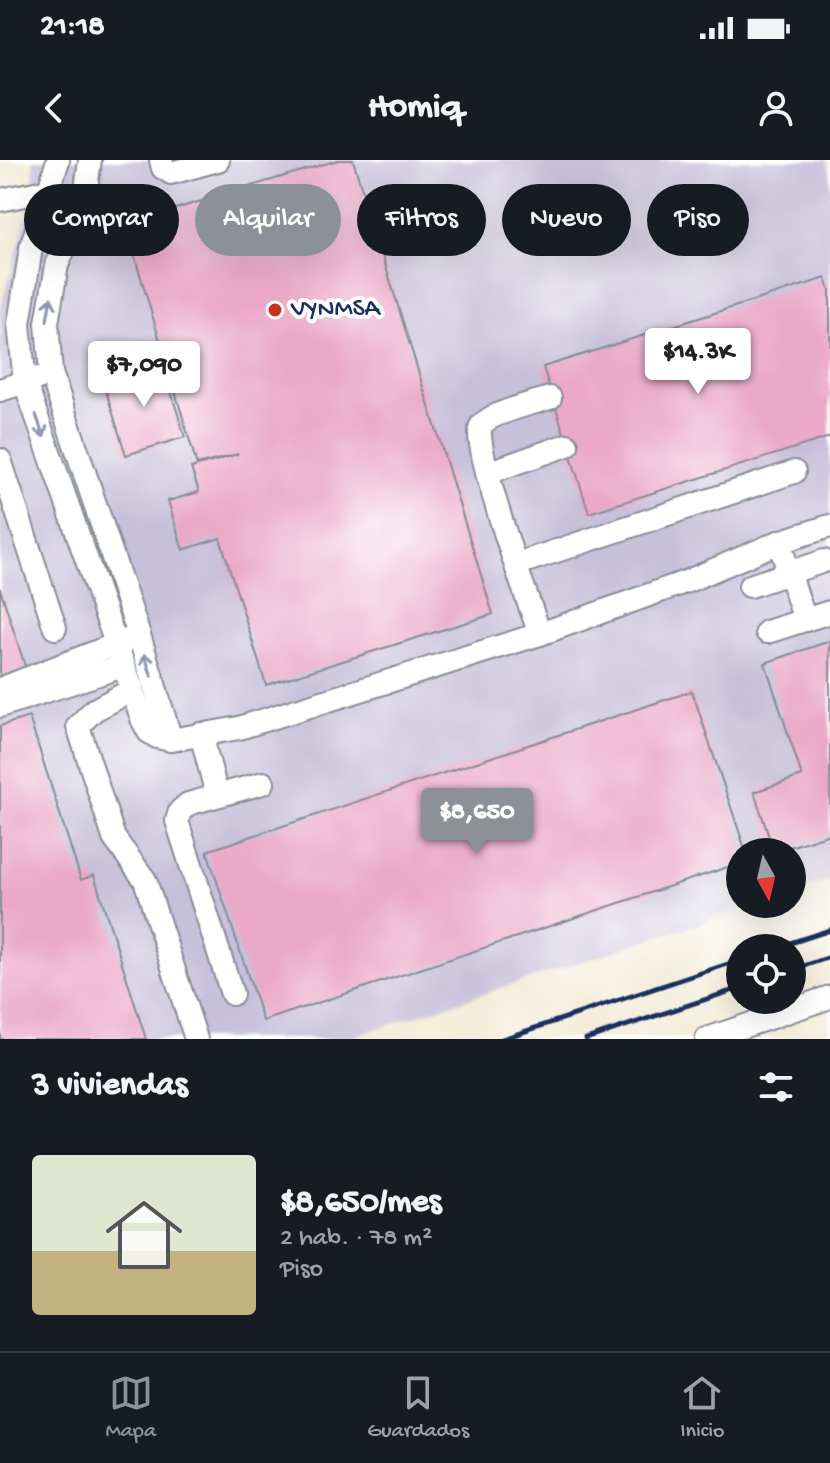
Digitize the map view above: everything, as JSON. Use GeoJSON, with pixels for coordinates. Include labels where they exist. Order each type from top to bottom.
{"type":"FeatureCollection","features":[{"type":"Feature","properties":{"kind":"lane"},"geometry":{"type":"LineString","coordinates":[[52,184],[58,160]]}},
{"type":"Feature","properties":{"kind":"lane"},"geometry":{"type":"LineString","coordinates":[[90,160],[84,203],[57,265],[47,323],[51,373],[171,740]]}},
{"type":"Feature","properties":{"kind":"lane"},"geometry":{"type":"LineString","coordinates":[[161,160],[163,168],[171,173],[218,160]]}},
{"type":"Feature","properties":{"kind":"lane"},"geometry":{"type":"LineString","coordinates":[[0,200],[24,195]]}},
{"type":"Feature","properties":{"kind":"lane"},"geometry":{"type":"LineString","coordinates":[[30,256],[19,324],[25,383],[123,666],[149,732],[157,737],[171,740],[239,728],[540,634],[688,581],[779,542],[830,526]]}},
{"type":"Feature","properties":{"kind":"lane"},"geometry":{"type":"LineString","coordinates":[[0,390],[51,373]]}},
{"type":"Feature","properties":{"kind":"lane"},"geometry":{"type":"LineString","coordinates":[[540,634],[487,473],[479,435],[481,425],[490,418],[550,398]]}},
{"type":"Feature","properties":{"kind":"lane"},"geometry":{"type":"LineString","coordinates":[[487,473],[567,445]]}},
{"type":"Feature","properties":{"kind":"lane"},"geometry":{"type":"LineString","coordinates":[[0,460],[55,628]]}},
{"type":"Feature","properties":{"kind":"lane"},"geometry":{"type":"LineString","coordinates":[[517,564],[794,472]]}},
{"type":"Feature","properties":{"kind":"lane"},"geometry":{"type":"LineString","coordinates":[[779,542],[805,620]]}},
{"type":"Feature","properties":{"kind":"lane"},"geometry":{"type":"LineString","coordinates":[[750,586],[824,561]]}},
{"type":"Feature","properties":{"kind":"lane"},"geometry":{"type":"LineString","coordinates":[[767,632],[830,612]]}},
{"type":"Feature","properties":{"kind":"lane"},"geometry":{"type":"LineString","coordinates":[[0,689],[139,635]]}},
{"type":"Feature","properties":{"kind":"lane"},"geometry":{"type":"LineString","coordinates":[[0,706],[123,666]]}},
{"type":"Feature","properties":{"kind":"lane"},"geometry":{"type":"LineString","coordinates":[[132,690],[94,710],[78,726],[114,838],[145,880],[196,1039]]}},
{"type":"Feature","properties":{"kind":"lane"},"geometry":{"type":"LineString","coordinates":[[201,734],[217,795]]}},
{"type":"Feature","properties":{"kind":"lane"},"geometry":{"type":"LineString","coordinates":[[232,994],[177,821],[180,811],[188,804],[263,783]]}},
{"type":"Feature","properties":{"kind":"lane"},"geometry":{"type":"LineString","coordinates":[[707,1039],[830,997]]}},
{"type":"Feature","properties":{"kind":"shaded area"},"geometry":{"type":"Polygon","coordinates":[[[33,160],[826,160],[830,174],[830,880],[806,888],[806,838],[726,838],[726,914],[345,1039],[0,1039],[0,310],[24,226],[24,256],[179,256],[179,184],[35,184],[33,160]]]}},
{"type":"Feature","properties":{"kind":"building"},"geometry":{"type":"Polygon","coordinates":[[[338,160],[353,160],[360,184],[357,184],[357,256],[383,256],[493,614],[266,685],[220,538],[183,550],[168,501],[199,492],[191,468],[238,454],[197,465],[135,256],[179,256],[179,208],[195,203],[195,256],[341,256],[341,184],[258,184],[338,160]]]}},
{"type":"Feature","properties":{"kind":"building"},"geometry":{"type":"Polygon","coordinates":[[[826,278],[830,290],[830,437],[589,513],[543,367],[826,278]]]}},
{"type":"Feature","properties":{"kind":"building"},"geometry":{"type":"Polygon","coordinates":[[[162,363],[185,437],[126,455],[103,382],[162,363]]]}},
{"type":"Feature","properties":{"kind":"building"},"geometry":{"type":"Polygon","coordinates":[[[0,588],[27,672],[0,681],[0,588]]]}},
{"type":"Feature","properties":{"kind":"building"},"geometry":{"type":"Polygon","coordinates":[[[830,641],[830,834],[806,842],[806,838],[769,838],[754,792],[802,776],[765,663],[830,641]]]}},
{"type":"Feature","properties":{"kind":"building"},"geometry":{"type":"Polygon","coordinates":[[[692,691],[741,838],[726,838],[726,868],[263,1021],[207,851],[692,691]]]}},
{"type":"Feature","properties":{"kind":"building"},"geometry":{"type":"Polygon","coordinates":[[[29,717],[81,880],[94,875],[146,1039],[0,1039],[0,726],[29,717]]]}},
{"type":"Feature","properties":{"kind":"railway"},"geometry":{"type":"LineString","coordinates":[[806,938],[830,930]]}},
{"type":"Feature","properties":{"kind":"railway"},"geometry":{"type":"LineString","coordinates":[[806,965],[830,957]]}},
{"type":"Feature","properties":{"kind":"railway"},"geometry":{"type":"LineString","coordinates":[[502,1039],[726,965]]}},
{"type":"Feature","properties":{"kind":"railway"},"geometry":{"type":"LineString","coordinates":[[586,1039],[726,993]]}},
{"type":"Feature","properties":{"kind":"place","name":"VYNMSA"},"geometry":{"type":"Point","coordinates":[275,310]}}]}
